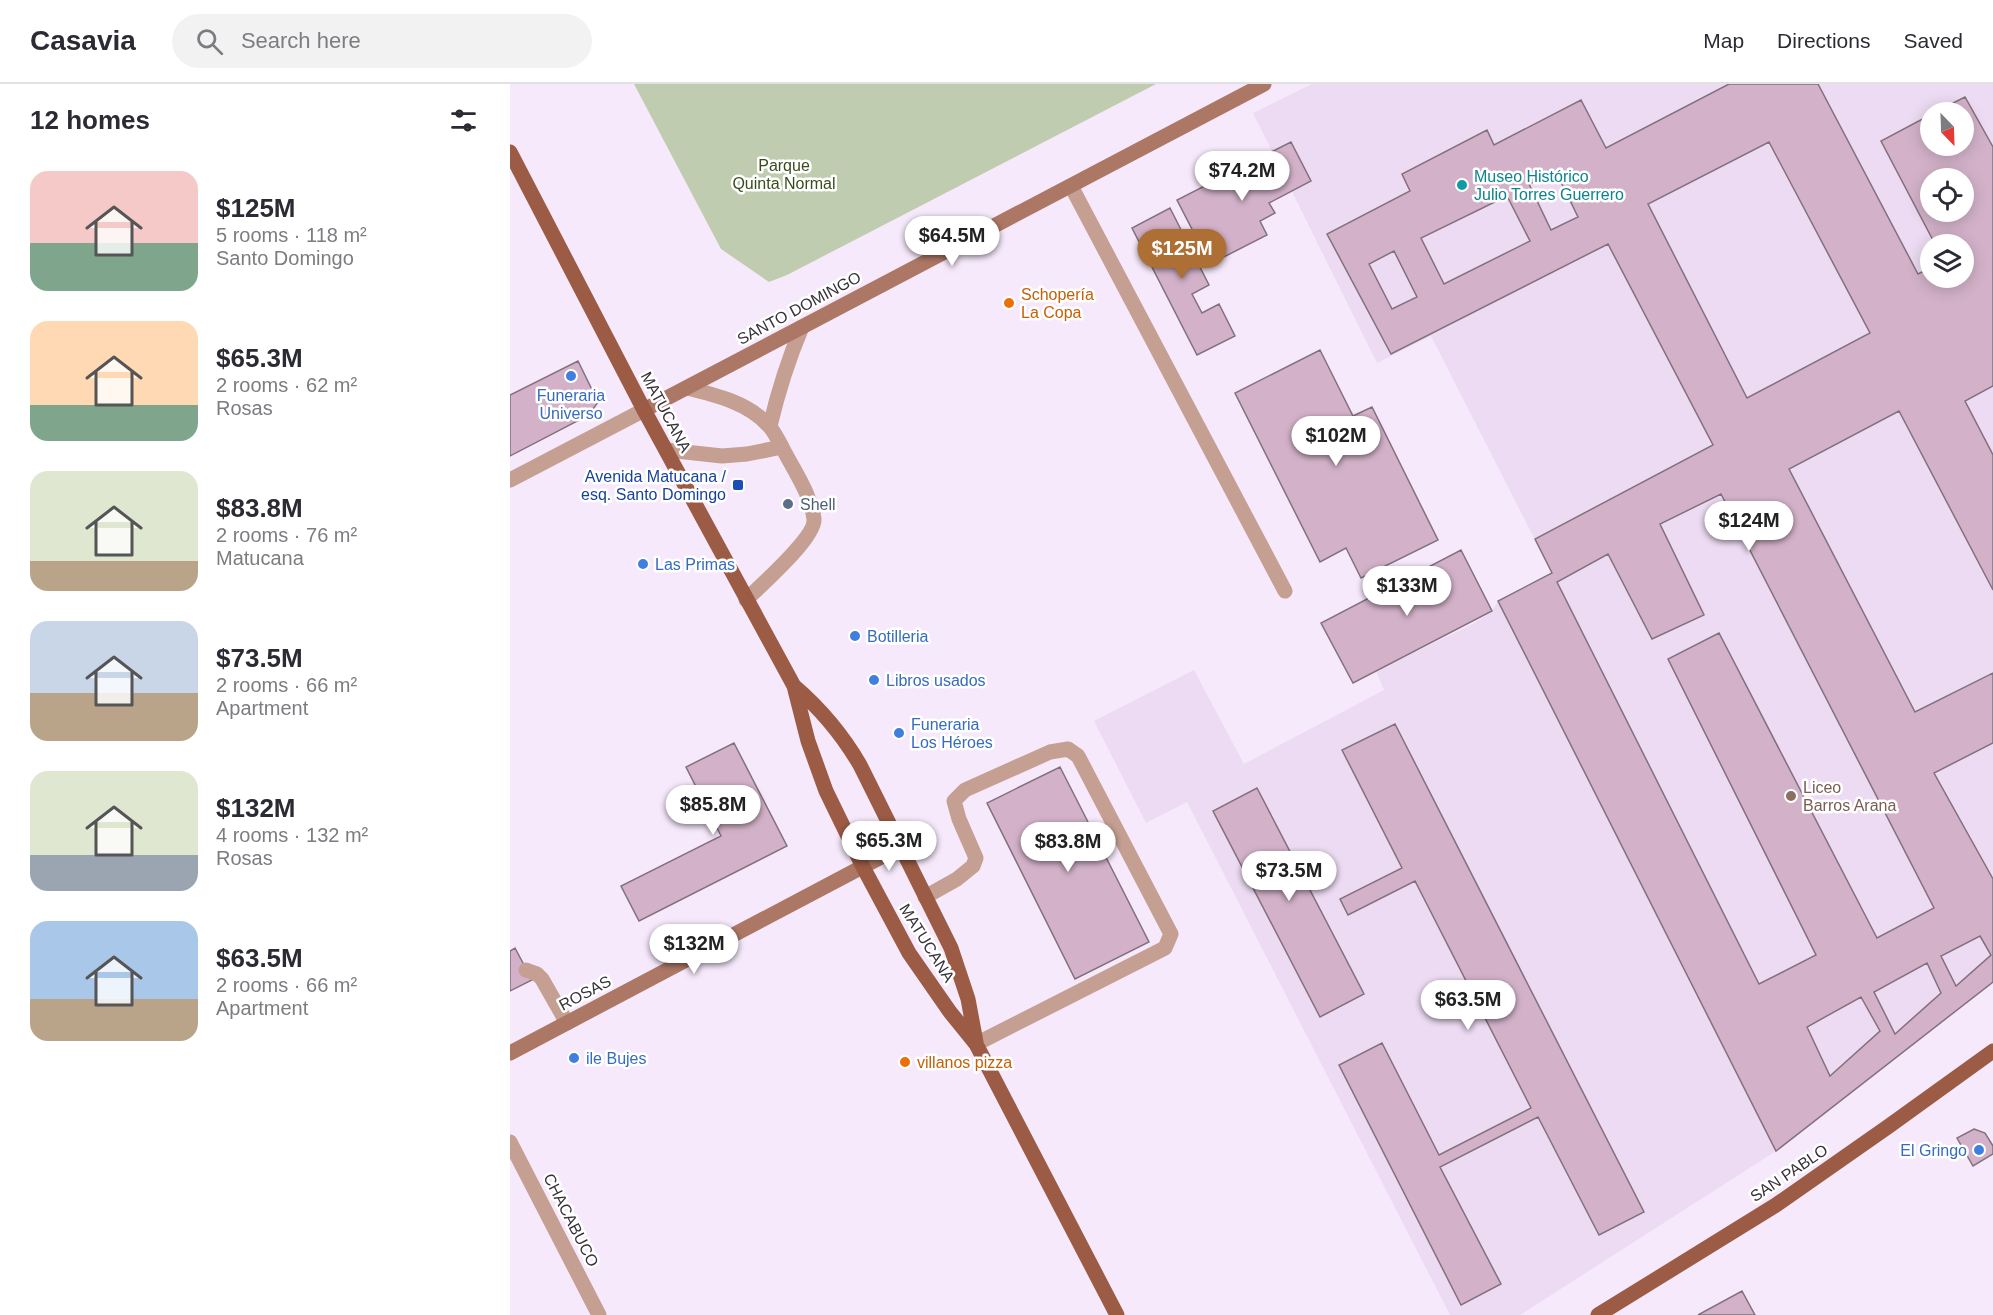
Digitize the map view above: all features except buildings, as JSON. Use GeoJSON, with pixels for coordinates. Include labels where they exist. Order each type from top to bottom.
{"type":"FeatureCollection","features":[{"type":"Feature","properties":{"kind":"main road","name":"MATUCANA"},"geometry":{"type":"LineString","coordinates":[[510,152],[644,410],[794,686],[808,741],[826,791],[863,867],[909,953],[950,1012],[976,1044],[1117,1315]]}},
{"type":"Feature","properties":{"kind":"main road","name":"MATUCANA"},"geometry":{"type":"LineString","coordinates":[[794,686],[826,716],[847,743],[900,847],[951,948],[961,973],[973,1021],[976,1044]]}},
{"type":"Feature","properties":{"kind":"main road","name":"SAN PABLO"},"geometry":{"type":"LineString","coordinates":[[1598,1315],[1618,1310],[1776,1205],[1993,1051]]}},
{"type":"Feature","properties":{"kind":"street","name":"SANTO DOMINGO"},"geometry":{"type":"LineString","coordinates":[[510,480],[1264,84]]}},
{"type":"Feature","properties":{"kind":"street"},"geometry":{"type":"LineString","coordinates":[[1071,186],[1285,591]]}},
{"type":"Feature","properties":{"kind":"street"},"geometry":{"type":"LineString","coordinates":[[770,426],[785,370],[802,327]]}},
{"type":"Feature","properties":{"kind":"street"},"geometry":{"type":"LineString","coordinates":[[687,388],[717,395],[745,408],[770,426],[809,501],[814,522],[806,539],[746,600]]}},
{"type":"Feature","properties":{"kind":"street"},"geometry":{"type":"LineString","coordinates":[[667,450],[722,456],[782,447]]}},
{"type":"Feature","properties":{"kind":"street"},"geometry":{"type":"LineString","coordinates":[[925,897],[957,879],[973,866],[976,858],[959,819],[954,801],[965,790],[1050,752],[1068,749],[1078,756],[1171,934],[1165,948],[976,1044]]}},
{"type":"Feature","properties":{"kind":"street","name":"ROSAS"},"geometry":{"type":"LineString","coordinates":[[510,1053],[900,847]]}},
{"type":"Feature","properties":{"kind":"street"},"geometry":{"type":"LineString","coordinates":[[526,970],[542,978],[567,1023]]}},
{"type":"Feature","properties":{"kind":"street","name":"CHACABUCO"},"geometry":{"type":"LineString","coordinates":[[510,1142],[599,1315]]}},
{"type":"Feature","properties":{"kind":"shaded area","name":"Liceo Barros Arana"},"geometry":{"type":"Polygon","coordinates":[[[1312,84],[1993,84],[1993,982],[1776,1151],[1520,1315],[1450,1315],[1187,802],[1146,823],[1094,721],[1194,670],[1244,764],[1384,690],[1376,671],[1473,624],[1492,611],[1498,601],[1552,573],[1431,336],[1377,363],[1253,113],[1312,84]]]}},
{"type":"Feature","properties":{"kind":"green space","name":"Parque Quinta Normal"},"geometry":{"type":"Polygon","coordinates":[[[634,84],[1156,84],[787,275],[769,282],[721,249],[634,84]]]}},
{"type":"Feature","properties":{"kind":"place","name":"Museo Histórico Julio Torres Guerrero"},"geometry":{"type":"Point","coordinates":[1462,185]}},
{"type":"Feature","properties":{"kind":"place","name":"Schopería La Copa"},"geometry":{"type":"Point","coordinates":[1009,303]}},
{"type":"Feature","properties":{"kind":"place","name":"Funeraria Universo"},"geometry":{"type":"Point","coordinates":[571,376]}},
{"type":"Feature","properties":{"kind":"place","name":"Avenida Matucana / esq. Santo Domingo"},"geometry":{"type":"Point","coordinates":[738,485]}},
{"type":"Feature","properties":{"kind":"place","name":"Shell"},"geometry":{"type":"Point","coordinates":[788,504]}},
{"type":"Feature","properties":{"kind":"place","name":"Las Primas"},"geometry":{"type":"Point","coordinates":[643,564]}},
{"type":"Feature","properties":{"kind":"place","name":"Botilleria"},"geometry":{"type":"Point","coordinates":[855,636]}},
{"type":"Feature","properties":{"kind":"place","name":"Libros usados"},"geometry":{"type":"Point","coordinates":[874,680]}},
{"type":"Feature","properties":{"kind":"place","name":"Funeraria Los Héroes"},"geometry":{"type":"Point","coordinates":[899,733]}},
{"type":"Feature","properties":{"kind":"place","name":"Liceo Barros Arana"},"geometry":{"type":"Point","coordinates":[1791,796]}},
{"type":"Feature","properties":{"kind":"place","name":"ile Bujes"},"geometry":{"type":"Point","coordinates":[574,1058]}},
{"type":"Feature","properties":{"kind":"place","name":"villanos pizza"},"geometry":{"type":"Point","coordinates":[905,1062]}},
{"type":"Feature","properties":{"kind":"place","name":"El Gringo"},"geometry":{"type":"Point","coordinates":[1979,1150]}}]}
